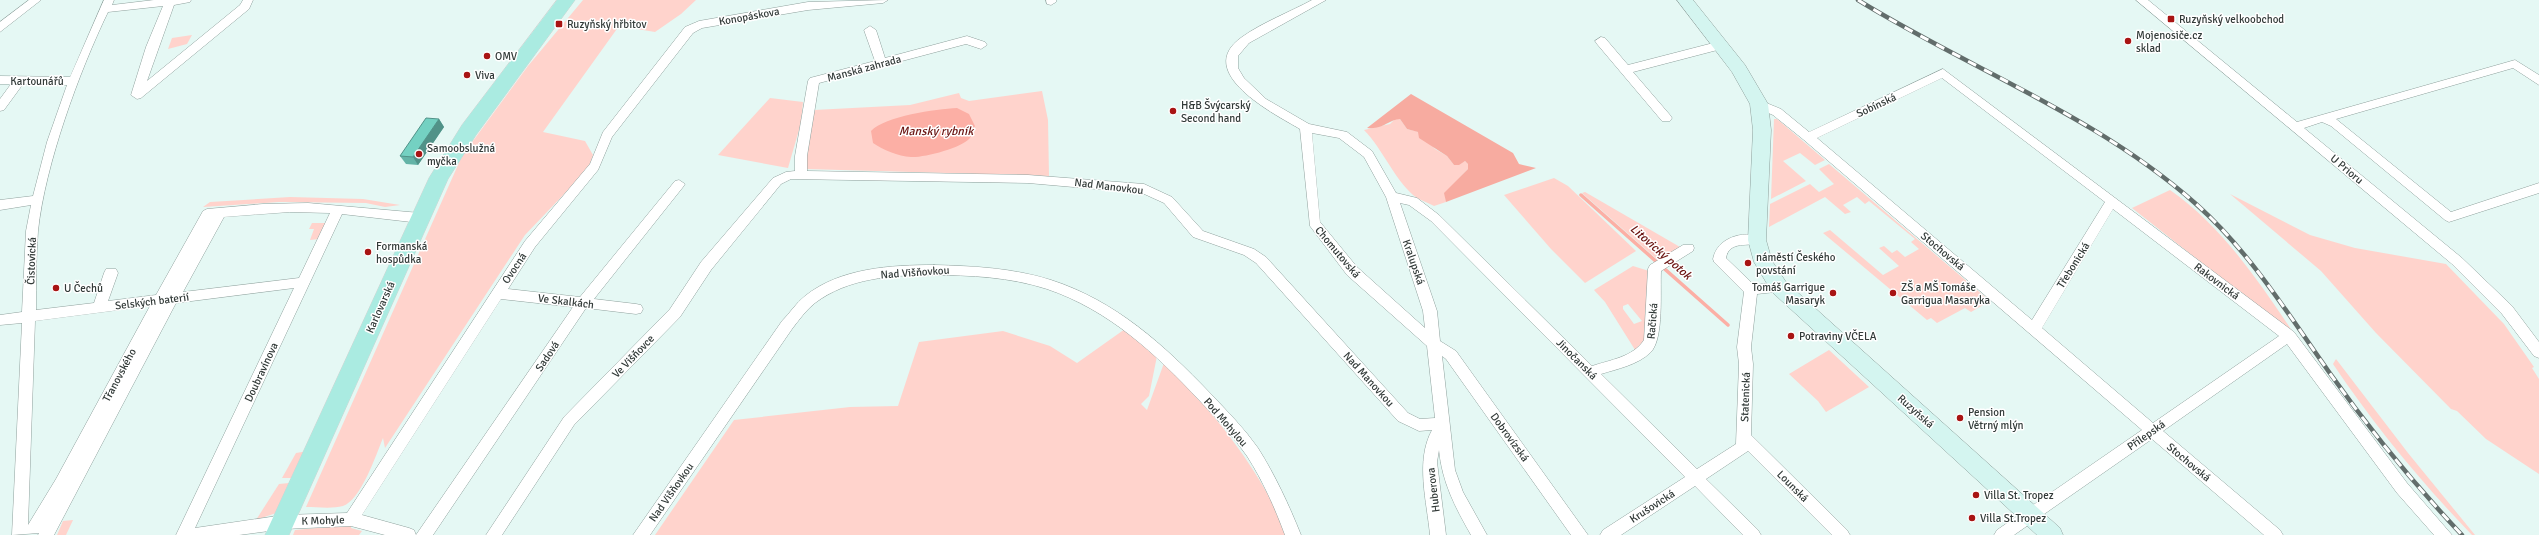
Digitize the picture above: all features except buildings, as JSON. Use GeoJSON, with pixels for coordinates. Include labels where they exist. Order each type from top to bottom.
{"type":"FeatureCollection","features":[{"type":"Feature","properties":{"kind":"main road","name":"Karlovarská"},"geometry":{"type":"LineString","coordinates":[[280,528],[439,178],[469,130],[565,4]]}},
{"type":"Feature","properties":{"kind":"street"},"geometry":{"type":"LineString","coordinates":[[0,28],[36,0]]}},
{"type":"Feature","properties":{"kind":"street"},"geometry":{"type":"LineString","coordinates":[[107,4],[186,0]]}},
{"type":"Feature","properties":{"kind":"street"},"geometry":{"type":"LineString","coordinates":[[170,2],[152,47],[137,95],[239,12],[248,0]]}},
{"type":"Feature","properties":{"kind":"street","name":"Konopáskova"},"geometry":{"type":"LineString","coordinates":[[689,30],[699,25],[808,6],[883,0]]}},
{"type":"Feature","properties":{"kind":"street","name":"Kralupská"},"geometry":{"type":"LineString","coordinates":[[1321,0],[1245,40],[1232,54],[1232,68],[1240,81],[1262,102],[1306,127],[1344,135],[1368,154],[1392,197],[1430,311],[1448,470],[1456,494],[1479,535]]}},
{"type":"Feature","properties":{"kind":"street"},"geometry":{"type":"LineString","coordinates":[[1684,0],[1740,69],[1759,104],[1762,130],[1757,240],[1763,262],[1779,287],[1751,290],[1727,269],[1719,259],[1720,253],[1731,242],[1757,240]]}},
{"type":"Feature","properties":{"kind":"street","name":"U Prioru"},"geometry":{"type":"LineString","coordinates":[[2141,0],[2457,261],[2507,310],[2539,352]]}},
{"type":"Feature","properties":{"kind":"street","name":"Čistovická"},"geometry":{"type":"LineString","coordinates":[[20,535],[32,231],[37,200],[51,149],[74,81],[107,4]]}},
{"type":"Feature","properties":{"kind":"street","name":"Ovocná"},"geometry":{"type":"LineString","coordinates":[[351,519],[530,244],[598,161],[601,156],[600,146],[607,135],[689,30]]}},
{"type":"Feature","properties":{"kind":"street"},"geometry":{"type":"LineString","coordinates":[[870,30],[881,63]]}},
{"type":"Feature","properties":{"kind":"street","name":"Manská zahrada"},"geometry":{"type":"LineString","coordinates":[[801,174],[801,156],[814,81],[968,40],[981,45]]}},
{"type":"Feature","properties":{"kind":"street"},"geometry":{"type":"LineString","coordinates":[[1601,41],[1666,118]]}},
{"type":"Feature","properties":{"kind":"street"},"geometry":{"type":"LineString","coordinates":[[1625,70],[1721,45]]}},
{"type":"Feature","properties":{"kind":"street"},"geometry":{"type":"LineString","coordinates":[[2295,127],[2515,64],[2539,81]]}},
{"type":"Feature","properties":{"kind":"street","name":"Sobínská"},"geometry":{"type":"LineString","coordinates":[[1808,137],[1943,73]]}},
{"type":"Feature","properties":{"kind":"street","name":"Rakovnická"},"geometry":{"type":"LineString","coordinates":[[1943,73],[2289,336],[2402,488],[2444,535]]}},
{"type":"Feature","properties":{"kind":"street","name":"Kartounářů"},"geometry":{"type":"LineString","coordinates":[[0,80],[74,81]]}},
{"type":"Feature","properties":{"kind":"street"},"geometry":{"type":"LineString","coordinates":[[0,107],[19,81]]}},
{"type":"Feature","properties":{"kind":"street","name":"Stochovská"},"geometry":{"type":"LineString","coordinates":[[1759,104],[1777,112],[1808,137],[2275,535]]}},
{"type":"Feature","properties":{"kind":"street"},"geometry":{"type":"LineString","coordinates":[[2335,123],[2347,118],[2354,110]]}},
{"type":"Feature","properties":{"kind":"street"},"geometry":{"type":"LineString","coordinates":[[2323,118],[2335,123],[2449,217],[2539,188]]}},
{"type":"Feature","properties":{"kind":"street","name":"Chomutovská"},"geometry":{"type":"LineString","coordinates":[[1306,127],[1314,223],[1352,270],[1434,344]]}},
{"type":"Feature","properties":{"kind":"street","name":"Nad Manovkou"},"geometry":{"type":"LineString","coordinates":[[777,182],[790,175],[801,174],[1065,181],[1144,190],[1156,193],[1168,200],[1198,234],[1249,252],[1261,260],[1403,416],[1419,425],[1444,424]]}},
{"type":"Feature","properties":{"kind":"street","name":"Ve Višňovce"},"geometry":{"type":"LineString","coordinates":[[494,535],[569,421],[675,313],[706,266],[777,182]]}},
{"type":"Feature","properties":{"kind":"street","name":"Sadová"},"geometry":{"type":"LineString","coordinates":[[424,535],[583,303],[679,184]]}},
{"type":"Feature","properties":{"kind":"street","name":"Jinočanská"},"geometry":{"type":"LineString","coordinates":[[1392,197],[1413,201],[1435,218],[1753,535]]}},
{"type":"Feature","properties":{"kind":"street"},"geometry":{"type":"LineString","coordinates":[[0,205],[37,200]]}},
{"type":"Feature","properties":{"kind":"street","name":"Třebonická"},"geometry":{"type":"LineString","coordinates":[[2034,329],[2112,201]]}},
{"type":"Feature","properties":{"kind":"street","name":"Třanovského"},"geometry":{"type":"LineString","coordinates":[[30,535],[61,484],[214,213],[271,208],[338,209]]}},
{"type":"Feature","properties":{"kind":"street"},"geometry":{"type":"LineString","coordinates":[[338,209],[420,218]]}},
{"type":"Feature","properties":{"kind":"street","name":"Doubravínova"},"geometry":{"type":"LineString","coordinates":[[184,535],[338,209]]}},
{"type":"Feature","properties":{"kind":"street","name":"Račická"},"geometry":{"type":"LineString","coordinates":[[1590,372],[1638,356],[1646,351],[1651,341],[1660,265],[1688,248]]}},
{"type":"Feature","properties":{"kind":"street","name":"Nad Višňovkou"},"geometry":{"type":"LineString","coordinates":[[641,535],[787,325],[811,299],[846,283],[886,272],[922,270],[960,270],[1008,275],[1055,286],[1096,303],[1128,323],[1153,343]]}},
{"type":"Feature","properties":{"kind":"street"},"geometry":{"type":"LineString","coordinates":[[99,308],[111,273]]}},
{"type":"Feature","properties":{"kind":"street","name":"Selských baterií"},"geometry":{"type":"LineString","coordinates":[[0,320],[304,282]]}},
{"type":"Feature","properties":{"kind":"street","name":"Ruzyňská"},"geometry":{"type":"LineString","coordinates":[[1779,287],[2052,535]]}},
{"type":"Feature","properties":{"kind":"street","name":"Statenická"},"geometry":{"type":"LineString","coordinates":[[1696,478],[1743,447],[1746,364],[1744,347],[1751,290]]}},
{"type":"Feature","properties":{"kind":"street","name":"Ve Skalkách"},"geometry":{"type":"LineString","coordinates":[[497,294],[636,309]]}},
{"type":"Feature","properties":{"kind":"street","name":"Třanovského"},"geometry":{"type":"LineString","coordinates":[[46,535],[165,299]]}},
{"type":"Feature","properties":{"kind":"street","name":"Přílepská"},"geometry":{"type":"LineString","coordinates":[[2002,535],[2289,336]]}},
{"type":"Feature","properties":{"kind":"street","name":"Pod Mohylou"},"geometry":{"type":"LineString","coordinates":[[1153,343],[1235,429],[1256,458],[1293,535]]}},
{"type":"Feature","properties":{"kind":"street","name":"Dobrovízská"},"geometry":{"type":"LineString","coordinates":[[1434,344],[1451,355],[1580,535]]}},
{"type":"Feature","properties":{"kind":"street","name":"Huberova"},"geometry":{"type":"LineString","coordinates":[[1438,535],[1430,462],[1432,444],[1444,424]]}},
{"type":"Feature","properties":{"kind":"street","name":"Lounská"},"geometry":{"type":"LineString","coordinates":[[1743,437],[1842,535]]}},
{"type":"Feature","properties":{"kind":"street","name":"Krušovická"},"geometry":{"type":"LineString","coordinates":[[1608,535],[1696,478]]}},
{"type":"Feature","properties":{"kind":"street","name":"K Mohyle"},"geometry":{"type":"LineString","coordinates":[[192,535],[280,528],[351,519],[409,535]]}},
{"type":"Feature","properties":{"kind":"shaded area"},"geometry":{"type":"Polygon","coordinates":[[[583,0],[696,0],[681,14],[655,32],[619,26],[543,132],[585,141],[593,155],[589,168],[525,235],[385,448],[383,438],[367,476],[356,495],[350,502],[339,507],[306,507],[462,156],[528,66],[583,0]]]}},
{"type":"Feature","properties":{"kind":"shaded area"},"geometry":{"type":"Polygon","coordinates":[[[192,35],[187,44],[168,49],[172,38],[192,35]]]}},
{"type":"Feature","properties":{"kind":"shaded area"},"geometry":{"type":"Polygon","coordinates":[[[1042,91],[1048,120],[1049,176],[805,169],[814,110],[910,105],[959,93],[961,98],[969,101],[1042,91]]]}},
{"type":"Feature","properties":{"kind":"shaded area"},"geometry":{"type":"Polygon","coordinates":[[[1411,94],[1513,153],[1519,164],[1536,168],[1446,202],[1444,193],[1468,169],[1468,164],[1465,161],[1459,165],[1454,165],[1447,156],[1419,138],[1418,132],[1407,129],[1400,119],[1396,119],[1382,126],[1367,128],[1411,94]]]}},
{"type":"Feature","properties":{"kind":"shaded area"},"geometry":{"type":"Polygon","coordinates":[[[770,98],[803,102],[801,123],[788,168],[718,155],[770,98]]]}},
{"type":"Feature","properties":{"kind":"shaded area"},"geometry":{"type":"Polygon","coordinates":[[[1395,119],[1400,119],[1407,129],[1419,132],[1435,149],[1447,156],[1454,165],[1465,161],[1468,164],[1468,169],[1445,193],[1446,202],[1434,206],[1417,198],[1409,192],[1364,130],[1390,124],[1395,119]]]}},
{"type":"Feature","properties":{"kind":"shaded area"},"geometry":{"type":"Polygon","coordinates":[[[1774,119],[1777,119],[1825,160],[1815,165],[1800,153],[1783,161],[1806,181],[1771,199],[1774,119]]]}},
{"type":"Feature","properties":{"kind":"shaded area"},"geometry":{"type":"Polygon","coordinates":[[[1829,164],[1990,301],[1971,312],[1965,308],[1937,323],[1931,318],[1927,320],[1823,233],[1830,230],[1883,275],[1899,266],[1879,248],[1884,246],[1892,253],[1897,250],[1905,257],[1919,249],[1911,242],[1915,239],[1869,201],[1865,204],[1857,197],[1843,205],[1851,212],[1845,214],[1825,197],[1769,227],[1770,204],[1810,184],[1819,192],[1834,184],[1819,169],[1829,164]]]}},
{"type":"Feature","properties":{"kind":"shaded area"},"geometry":{"type":"Polygon","coordinates":[[[1554,178],[1568,186],[1636,251],[1585,283],[1551,249],[1504,195],[1554,178]]]}},
{"type":"Feature","properties":{"kind":"shaded area"},"geometry":{"type":"Polygon","coordinates":[[[2170,190],[2193,208],[2215,229],[2234,251],[2271,299],[2330,386],[2292,334],[2132,208],[2170,190]]]}},
{"type":"Feature","properties":{"kind":"shaded area"},"geometry":{"type":"Polygon","coordinates":[[[1585,192],[1680,247],[1659,261],[1582,193],[1585,192]]]}},
{"type":"Feature","properties":{"kind":"shaded area"},"geometry":{"type":"Polygon","coordinates":[[[2230,194],[2310,235],[2355,248],[2446,264],[2504,324],[2534,367],[2532,368],[2539,379],[2539,474],[2486,439],[2457,411],[2451,409],[2376,333],[2321,271],[2230,194]]]}},
{"type":"Feature","properties":{"kind":"shaded area"},"geometry":{"type":"Polygon","coordinates":[[[290,197],[363,199],[400,205],[385,207],[366,203],[279,202],[203,207],[210,202],[290,197]]]}},
{"type":"Feature","properties":{"kind":"shaded area"},"geometry":{"type":"Polygon","coordinates":[[[312,223],[327,223],[319,239],[310,240],[314,229],[309,229],[312,223]]]}},
{"type":"Feature","properties":{"kind":"shaded area"},"geometry":{"type":"Polygon","coordinates":[[[1633,266],[1649,271],[1646,344],[1637,353],[1605,302],[1594,290],[1633,266]],[[1628,304],[1623,306],[1623,309],[1634,324],[1642,321],[1628,304]]]}},
{"type":"Feature","properties":{"kind":"shaded area"},"geometry":{"type":"Polygon","coordinates":[[[1125,329],[1157,356],[1149,396],[1141,404],[1147,410],[1164,363],[1201,402],[1234,443],[1264,487],[1288,535],[655,535],[734,420],[850,407],[898,406],[919,342],[1003,331],[1050,346],[1077,363],[1125,329]]]}},
{"type":"Feature","properties":{"kind":"shaded area"},"geometry":{"type":"Polygon","coordinates":[[[1829,350],[1869,387],[1826,412],[1818,401],[1789,374],[1829,350]]]}},
{"type":"Feature","properties":{"kind":"shaded area"},"geometry":{"type":"Polygon","coordinates":[[[2336,359],[2408,453],[2475,535],[2472,535],[2435,494],[2382,431],[2333,364],[2336,359]]]}},
{"type":"Feature","properties":{"kind":"shaded area"},"geometry":{"type":"Polygon","coordinates":[[[2359,425],[2400,477],[2452,535],[2449,535],[2381,455],[2359,425]]]}},
{"type":"Feature","properties":{"kind":"shaded area"},"geometry":{"type":"Polygon","coordinates":[[[308,451],[295,478],[282,478],[296,453],[308,451]]]}},
{"type":"Feature","properties":{"kind":"shaded area"},"geometry":{"type":"Polygon","coordinates":[[[289,483],[276,513],[256,520],[279,484],[289,483]]]}},
{"type":"Feature","properties":{"kind":"shaded area"},"geometry":{"type":"Polygon","coordinates":[[[73,520],[66,535],[57,535],[63,521],[73,520]]]}},
{"type":"Feature","properties":{"kind":"shaded area"},"geometry":{"type":"Polygon","coordinates":[[[351,525],[351,528],[362,531],[359,535],[293,535],[295,530],[351,525]]]}},
{"type":"Feature","properties":{"kind":"water","name":"Manský rybník"},"geometry":{"type":"Polygon","coordinates":[[[957,108],[969,114],[975,126],[970,138],[966,142],[951,149],[933,154],[911,157],[891,152],[873,143],[871,131],[887,121],[911,114],[957,108]]]}},
{"type":"Feature","properties":{"kind":"waterway","name":"Litovický potok"},"geometry":{"type":"LineString","coordinates":[[1581,195],[1728,325]]}},
{"type":"Feature","properties":{"kind":"railway"},"geometry":{"type":"LineString","coordinates":[[1858,0],[1944,49],[2075,119],[2158,173],[2196,204],[2234,242],[2251,263],[2376,436],[2462,535]]}},
{"type":"Feature","properties":{"kind":"place","name":"Ruzyňský velkoobchod"},"geometry":{"type":"Point","coordinates":[2171,19]}},
{"type":"Feature","properties":{"kind":"place","name":"Ruzyňský hřbitov"},"geometry":{"type":"Point","coordinates":[559,24]}},
{"type":"Feature","properties":{"kind":"place","name":"Mojenosiče.cz sklad"},"geometry":{"type":"Point","coordinates":[2128,41]}},
{"type":"Feature","properties":{"kind":"place","name":"OMV"},"geometry":{"type":"Point","coordinates":[487,56]}},
{"type":"Feature","properties":{"kind":"place","name":"Viva"},"geometry":{"type":"Point","coordinates":[467,75]}},
{"type":"Feature","properties":{"kind":"place","name":"H&B Švýcarský Second hand"},"geometry":{"type":"Point","coordinates":[1173,111]}},
{"type":"Feature","properties":{"kind":"place","name":"Samoobslužná myčka"},"geometry":{"type":"Point","coordinates":[419,154]}},
{"type":"Feature","properties":{"kind":"place","name":"Formanská hospůdka"},"geometry":{"type":"Point","coordinates":[368,252]}},
{"type":"Feature","properties":{"kind":"place","name":"náměstí Českého povstání"},"geometry":{"type":"Point","coordinates":[1748,263]}},
{"type":"Feature","properties":{"kind":"place","name":"U Čechů"},"geometry":{"type":"Point","coordinates":[56,288]}},
{"type":"Feature","properties":{"kind":"place","name":"Tomáš Garrigue Masaryk"},"geometry":{"type":"Point","coordinates":[1833,293]}},
{"type":"Feature","properties":{"kind":"place","name":"ZŠ a MŠ Tomáše Garrigua Masaryka"},"geometry":{"type":"Point","coordinates":[1893,293]}},
{"type":"Feature","properties":{"kind":"place","name":"Potraviny VČELA"},"geometry":{"type":"Point","coordinates":[1791,336]}},
{"type":"Feature","properties":{"kind":"place","name":"Pension Větrný mlýn"},"geometry":{"type":"Point","coordinates":[1960,418]}},
{"type":"Feature","properties":{"kind":"place","name":"Villa St. Tropez"},"geometry":{"type":"Point","coordinates":[1976,495]}},
{"type":"Feature","properties":{"kind":"place","name":"Villa St.Tropez"},"geometry":{"type":"Point","coordinates":[1972,518]}}]}
